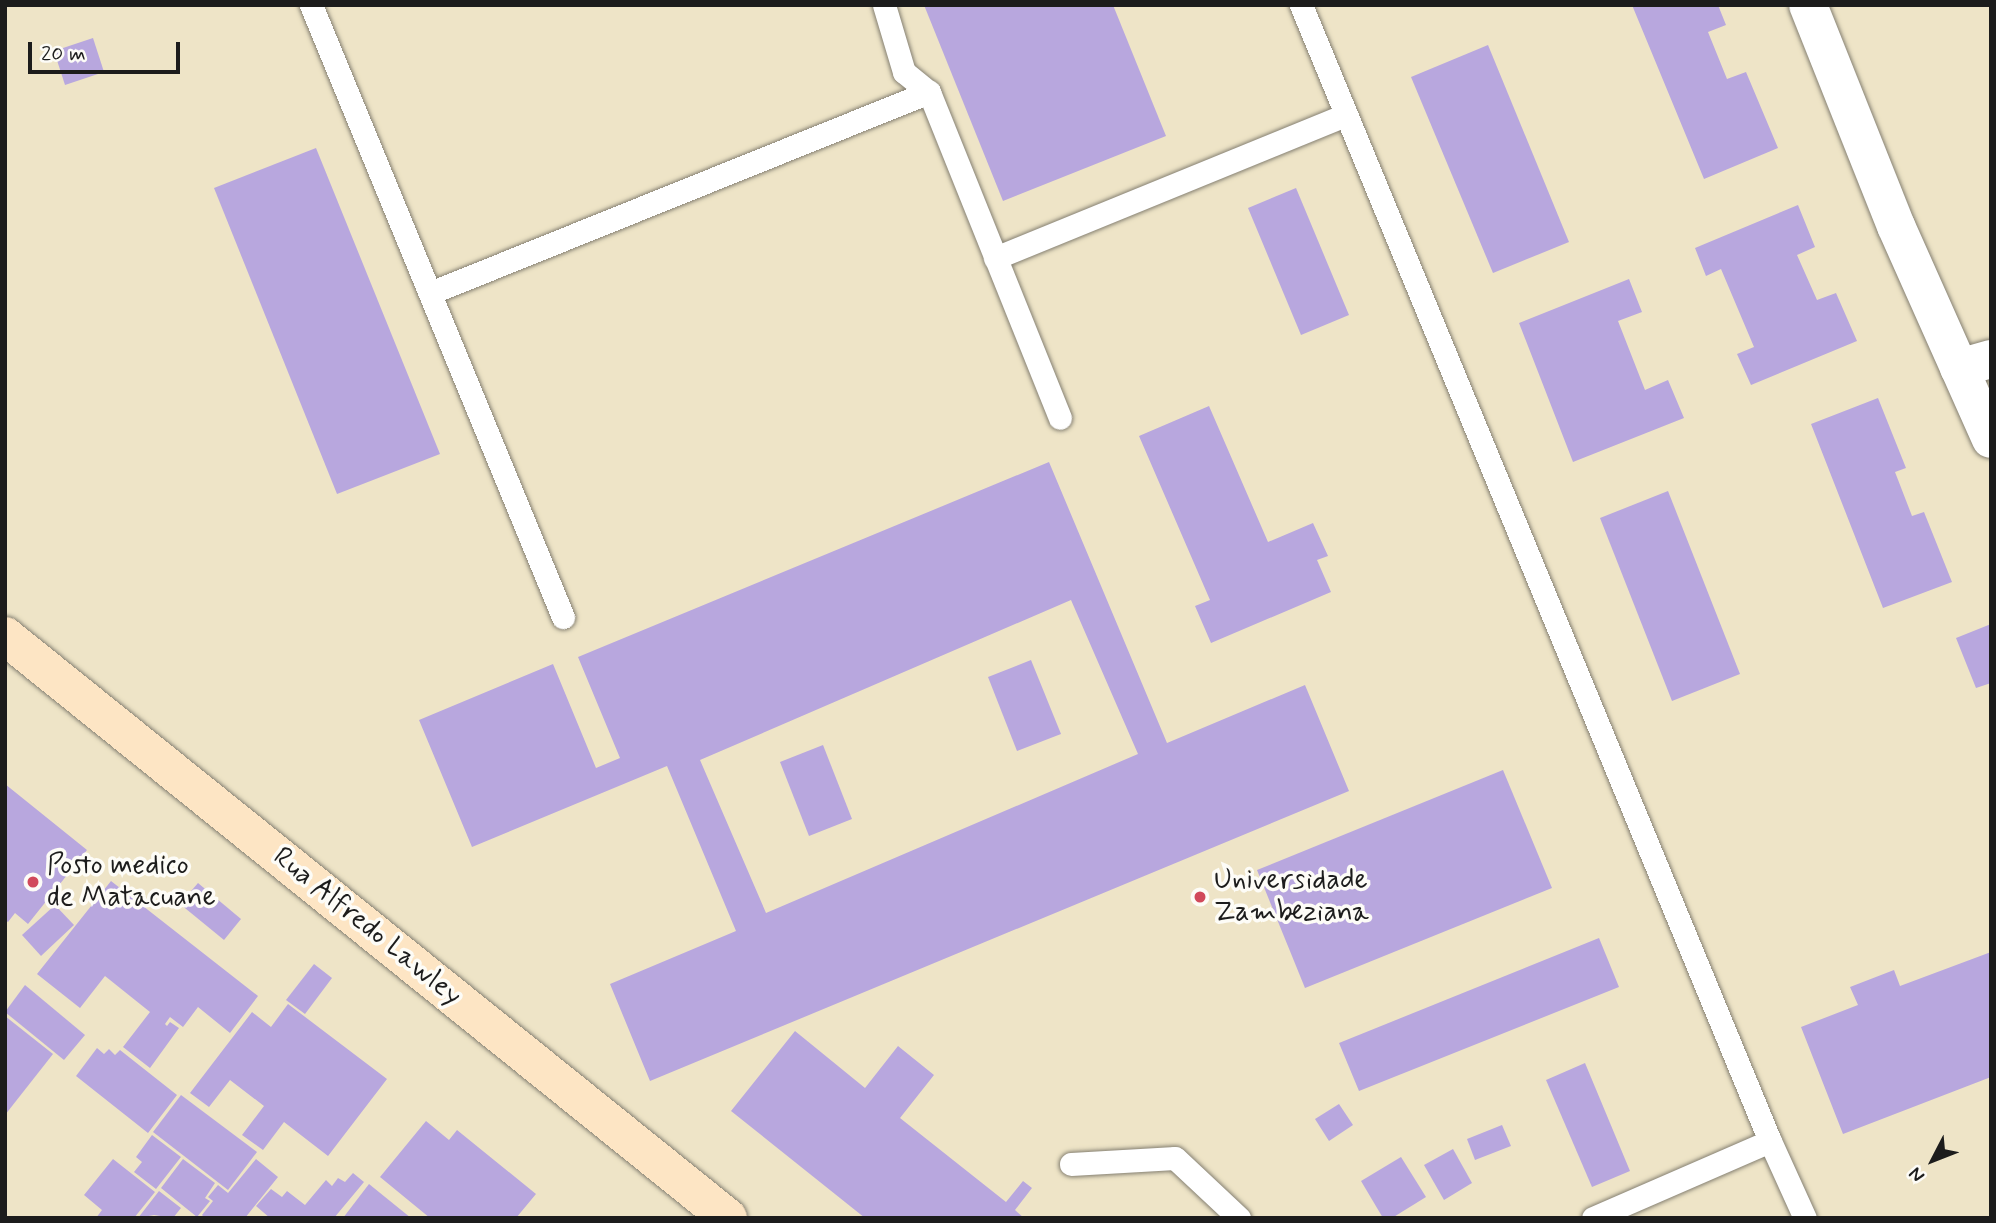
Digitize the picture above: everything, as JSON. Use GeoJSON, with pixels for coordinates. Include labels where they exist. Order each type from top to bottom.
{"type":"FeatureCollection","features":[{"type":"Feature","properties":{"kind":"main road","name":"Rua Alfredo Lawley"},"geometry":{"type":"LineString","coordinates":[[5,636],[728,1218]]}},
{"type":"Feature","properties":{"kind":"street"},"geometry":{"type":"LineString","coordinates":[[1808,5],[1896,226],[1975,364],[1991,439]]}},
{"type":"Feature","properties":{"kind":"lane"},"geometry":{"type":"LineString","coordinates":[[311,5],[564,617]]}},
{"type":"Feature","properties":{"kind":"lane"},"geometry":{"type":"LineString","coordinates":[[884,5],[904,72],[929,92],[1060,418]]}},
{"type":"Feature","properties":{"kind":"lane"},"geometry":{"type":"LineString","coordinates":[[1301,5],[1770,1141],[1805,1218]]}},
{"type":"Feature","properties":{"kind":"lane"},"geometry":{"type":"LineString","coordinates":[[430,293],[929,92]]}},
{"type":"Feature","properties":{"kind":"lane"},"geometry":{"type":"LineString","coordinates":[[995,258],[1346,115]]}},
{"type":"Feature","properties":{"kind":"lane"},"geometry":{"type":"LineString","coordinates":[[1593,1218],[1770,1141]]}},
{"type":"Feature","properties":{"kind":"lane"},"geometry":{"type":"LineString","coordinates":[[1071,1164],[1175,1158],[1239,1218]]}},
{"type":"Feature","properties":{"kind":"building"},"geometry":{"type":"Polygon","coordinates":[[[924,5],[1113,5],[1166,136],[1003,201],[924,5]]]}},
{"type":"Feature","properties":{"kind":"building"},"geometry":{"type":"Polygon","coordinates":[[[1632,5],[1718,5],[1726,25],[1708,32],[1727,79],[1746,72],[1778,148],[1704,179],[1632,5]]]}},
{"type":"Feature","properties":{"kind":"building"},"geometry":{"type":"Polygon","coordinates":[[[93,38],[104,72],[65,85],[54,51],[93,38]]]}},
{"type":"Feature","properties":{"kind":"building"},"geometry":{"type":"Polygon","coordinates":[[[1488,45],[1569,242],[1493,273],[1411,77],[1488,45]]]}},
{"type":"Feature","properties":{"kind":"building"},"geometry":{"type":"Polygon","coordinates":[[[316,148],[440,454],[337,494],[214,188],[316,148]]]}},
{"type":"Feature","properties":{"kind":"building"},"geometry":{"type":"Polygon","coordinates":[[[1296,188],[1349,315],[1301,335],[1248,208],[1296,188]]]}},
{"type":"Feature","properties":{"kind":"building"},"geometry":{"type":"Polygon","coordinates":[[[1798,205],[1815,247],[1797,255],[1817,300],[1836,293],[1857,341],[1751,385],[1737,354],[1754,347],[1721,269],[1706,276],[1695,248],[1798,205]]]}},
{"type":"Feature","properties":{"kind":"building"},"geometry":{"type":"Polygon","coordinates":[[[1629,279],[1642,312],[1618,321],[1645,390],[1668,380],[1684,418],[1573,462],[1519,323],[1629,279]]]}},
{"type":"Feature","properties":{"kind":"building"},"geometry":{"type":"Polygon","coordinates":[[[1878,398],[1906,468],[1895,472],[1912,516],[1924,512],[1952,582],[1883,608],[1811,424],[1878,398]]]}},
{"type":"Feature","properties":{"kind":"building"},"geometry":{"type":"Polygon","coordinates":[[[1209,406],[1268,542],[1313,523],[1328,556],[1317,560],[1331,592],[1211,643],[1195,606],[1210,600],[1139,436],[1209,406]]]}},
{"type":"Feature","properties":{"kind":"building"},"geometry":{"type":"Polygon","coordinates":[[[1049,462],[1167,743],[1305,685],[1349,791],[650,1081],[610,984],[736,931],[667,766],[472,847],[419,720],[553,664],[596,768],[620,758],[578,657],[1049,462]],[[1071,600],[700,760],[766,913],[1138,754],[1071,600]]]}},
{"type":"Feature","properties":{"kind":"building"},"geometry":{"type":"Polygon","coordinates":[[[1668,491],[1740,674],[1672,701],[1600,518],[1668,491]]]}},
{"type":"Feature","properties":{"kind":"building"},"geometry":{"type":"Polygon","coordinates":[[[1991,624],[1991,683],[1976,688],[1956,638],[1991,624]]]}},
{"type":"Feature","properties":{"kind":"building"},"geometry":{"type":"Polygon","coordinates":[[[1031,660],[1061,734],[1017,751],[988,677],[1031,660]]]}},
{"type":"Feature","properties":{"kind":"building"},"geometry":{"type":"Polygon","coordinates":[[[823,745],[852,819],[809,836],[780,762],[823,745]]]}},
{"type":"Feature","properties":{"kind":"building"},"geometry":{"type":"Polygon","coordinates":[[[1503,770],[1552,888],[1305,988],[1257,870],[1503,770]]]}},
{"type":"Feature","properties":{"kind":"building","name":"Posto medico de Matacuane"},"geometry":{"type":"Polygon","coordinates":[[[5,784],[87,850],[28,924],[15,913],[8,922],[5,920],[5,784]]]}},
{"type":"Feature","properties":{"kind":"building"},"geometry":{"type":"Polygon","coordinates":[[[111,881],[258,996],[230,1033],[198,1007],[183,1027],[170,1017],[165,1024],[167,1026],[170,1022],[179,1028],[150,1068],[123,1047],[150,1012],[105,976],[80,1008],[37,974],[111,881]]]}},
{"type":"Feature","properties":{"kind":"building"},"geometry":{"type":"Polygon","coordinates":[[[198,883],[241,919],[224,940],[180,904],[198,883]]]}},
{"type":"Feature","properties":{"kind":"building"},"geometry":{"type":"Polygon","coordinates":[[[55,905],[74,925],[41,956],[22,935],[55,905]]]}},
{"type":"Feature","properties":{"kind":"building"},"geometry":{"type":"Polygon","coordinates":[[[1599,938],[1619,987],[1359,1091],[1339,1043],[1599,938]]]}},
{"type":"Feature","properties":{"kind":"building"},"geometry":{"type":"Polygon","coordinates":[[[1991,952],[1991,1077],[1843,1134],[1801,1027],[1858,1005],[1850,987],[1894,970],[1900,986],[1991,952]]]}},
{"type":"Feature","properties":{"kind":"building"},"geometry":{"type":"Polygon","coordinates":[[[314,964],[332,978],[305,1014],[286,1000],[314,964]]]}},
{"type":"Feature","properties":{"kind":"building"},"geometry":{"type":"Polygon","coordinates":[[[25,985],[85,1035],[64,1060],[5,1012],[25,985]]]}},
{"type":"Feature","properties":{"kind":"building"},"geometry":{"type":"Polygon","coordinates":[[[288,1004],[387,1079],[328,1156],[284,1122],[263,1150],[242,1135],[264,1106],[230,1080],[209,1107],[190,1093],[252,1012],[271,1027],[288,1004]]]}},
{"type":"Feature","properties":{"kind":"building"},"geometry":{"type":"Polygon","coordinates":[[[5,1016],[53,1054],[5,1115],[5,1016]]]}},
{"type":"Feature","properties":{"kind":"building"},"geometry":{"type":"Polygon","coordinates":[[[795,1031],[865,1088],[898,1046],[934,1075],[900,1118],[1006,1202],[1023,1181],[1032,1188],[1015,1210],[1024,1218],[865,1218],[731,1111],[795,1031]]]}},
{"type":"Feature","properties":{"kind":"building"},"geometry":{"type":"Polygon","coordinates":[[[97,1048],[104,1054],[109,1049],[115,1055],[120,1050],[177,1095],[148,1133],[76,1076],[97,1048]]]}},
{"type":"Feature","properties":{"kind":"building"},"geometry":{"type":"Polygon","coordinates":[[[1585,1063],[1630,1171],[1592,1187],[1546,1080],[1585,1063]]]}},
{"type":"Feature","properties":{"kind":"building"},"geometry":{"type":"Polygon","coordinates":[[[181,1095],[257,1152],[228,1190],[153,1132],[181,1095]]]}},
{"type":"Feature","properties":{"kind":"building"},"geometry":{"type":"Polygon","coordinates":[[[1339,1104],[1353,1125],[1329,1141],[1315,1119],[1339,1104]]]}},
{"type":"Feature","properties":{"kind":"building"},"geometry":{"type":"Polygon","coordinates":[[[426,1121],[449,1140],[457,1130],[536,1194],[516,1218],[430,1218],[380,1177],[426,1121]]]}},
{"type":"Feature","properties":{"kind":"building"},"geometry":{"type":"Polygon","coordinates":[[[1502,1125],[1511,1146],[1475,1160],[1467,1139],[1502,1125]]]}},
{"type":"Feature","properties":{"kind":"building"},"geometry":{"type":"Polygon","coordinates":[[[152,1135],[181,1157],[156,1189],[134,1172],[142,1162],[136,1157],[152,1135]]]}},
{"type":"Feature","properties":{"kind":"building"},"geometry":{"type":"Polygon","coordinates":[[[1453,1149],[1472,1183],[1444,1200],[1424,1165],[1453,1149]]]}},
{"type":"Feature","properties":{"kind":"building"},"geometry":{"type":"Polygon","coordinates":[[[1401,1157],[1426,1197],[1392,1218],[1383,1218],[1361,1181],[1401,1157]]]}},
{"type":"Feature","properties":{"kind":"building"},"geometry":{"type":"Polygon","coordinates":[[[113,1159],[155,1192],[134,1218],[96,1218],[102,1210],[84,1195],[113,1159]]]}},
{"type":"Feature","properties":{"kind":"building"},"geometry":{"type":"Polygon","coordinates":[[[183,1159],[215,1183],[205,1198],[210,1201],[197,1217],[161,1188],[183,1159]]]}},
{"type":"Feature","properties":{"kind":"building"},"geometry":{"type":"Polygon","coordinates":[[[256,1159],[278,1177],[245,1218],[205,1218],[202,1215],[213,1201],[208,1197],[218,1185],[228,1193],[256,1159]]]}},
{"type":"Feature","properties":{"kind":"building"},"geometry":{"type":"Polygon","coordinates":[[[353,1173],[364,1182],[334,1218],[270,1218],[256,1206],[271,1189],[282,1197],[287,1191],[305,1205],[326,1180],[332,1186],[338,1178],[345,1182],[353,1173]]]}},
{"type":"Feature","properties":{"kind":"building"},"geometry":{"type":"Polygon","coordinates":[[[369,1184],[411,1218],[343,1218],[369,1184]]]}},
{"type":"Feature","properties":{"kind":"building"},"geometry":{"type":"Polygon","coordinates":[[[159,1191],[181,1208],[173,1218],[154,1215],[138,1218],[159,1191]]]}},
{"type":"Feature","properties":{"kind":"place","name":"Posto medico de Matacuane"},"geometry":{"type":"Point","coordinates":[33,882]}},
{"type":"Feature","properties":{"kind":"place","name":"Universidade Zambeziana"},"geometry":{"type":"Point","coordinates":[1200,897]}}]}
